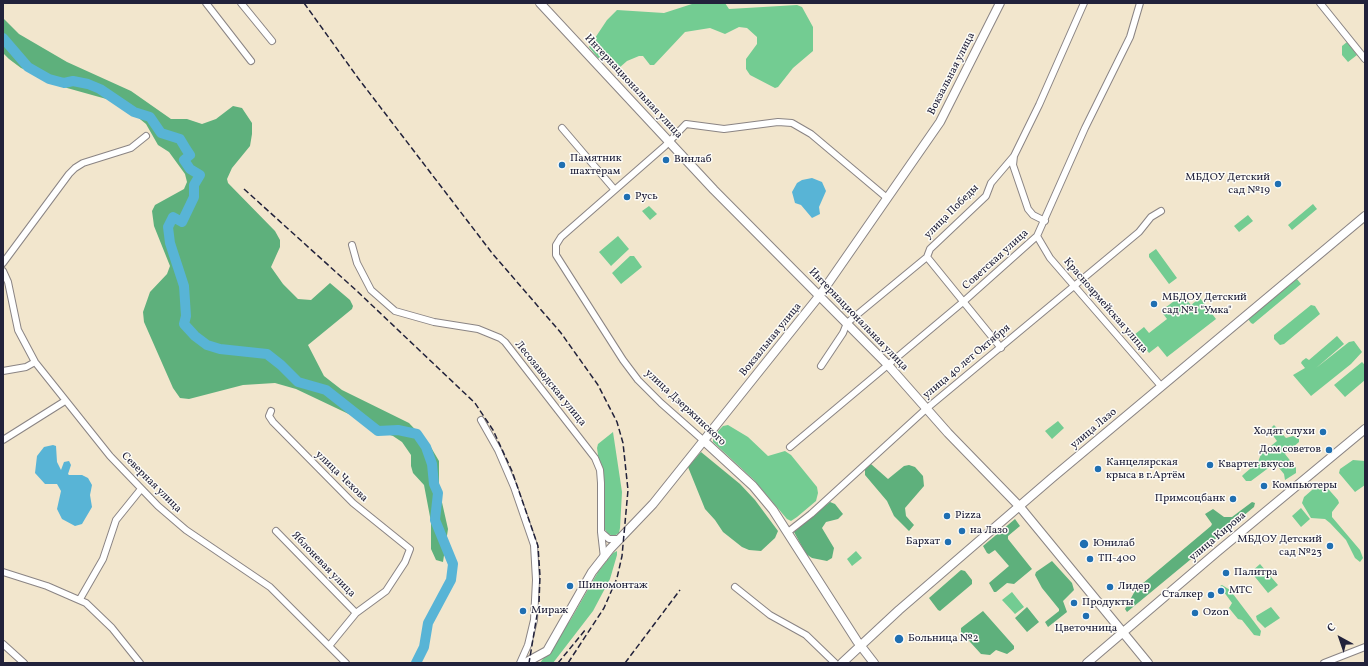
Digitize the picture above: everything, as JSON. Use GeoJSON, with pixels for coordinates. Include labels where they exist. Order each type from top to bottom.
{"type":"FeatureCollection","features":[{"type":"Feature","properties":{"kind":"main road","name":"Интернациональная улица"},"geometry":{"type":"LineString","coordinates":[[540,3],[668,142],[888,365],[926,409],[1020,507],[1148,663]]}},
{"type":"Feature","properties":{"kind":"main road","name":"Вокзальная улица"},"geometry":{"type":"LineString","coordinates":[[526,663],[541,656],[547,651],[578,595],[604,558],[637,522],[704,441],[820,295],[940,122],[1000,3]]}},
{"type":"Feature","properties":{"kind":"main road","name":"улица Лазо"},"geometry":{"type":"LineString","coordinates":[[842,663],[899,610],[1161,386],[1365,216]]}},
{"type":"Feature","properties":{"kind":"main road","name":"улица Кирова"},"geometry":{"type":"LineString","coordinates":[[1087,663],[1217,552],[1365,429]]}},
{"type":"Feature","properties":{"kind":"main road","name":"улица Дзержинского"},"geometry":{"type":"LineString","coordinates":[[704,441],[753,486],[788,532],[819,584],[860,647],[874,663]]}},
{"type":"Feature","properties":{"kind":"street"},"geometry":{"type":"LineString","coordinates":[[206,3],[251,61]]}},
{"type":"Feature","properties":{"kind":"street"},"geometry":{"type":"LineString","coordinates":[[241,3],[272,41]]}},
{"type":"Feature","properties":{"kind":"street","name":"улица Победы"},"geometry":{"type":"LineString","coordinates":[[821,366],[843,333],[847,323],[926,257],[930,249],[986,196],[992,182],[1014,156],[1039,105],[1084,3]]}},
{"type":"Feature","properties":{"kind":"street","name":"Советская улица"},"geometry":{"type":"LineString","coordinates":[[790,447],[963,302],[1037,236],[1045,221],[1085,128],[1130,37],[1140,3]]}},
{"type":"Feature","properties":{"kind":"street"},"geometry":{"type":"LineString","coordinates":[[1320,3],[1365,59]]}},
{"type":"Feature","properties":{"kind":"street","name":"улица Дзержинского"},"geometry":{"type":"LineString","coordinates":[[704,441],[661,403],[631,371],[608,338],[556,255],[556,245],[561,237],[614,188],[668,142],[686,124],[724,129],[778,122],[792,123],[811,134],[887,198]]}},
{"type":"Feature","properties":{"kind":"street"},"geometry":{"type":"LineString","coordinates":[[562,128],[614,188]]}},
{"type":"Feature","properties":{"kind":"street"},"geometry":{"type":"LineString","coordinates":[[3,263],[72,171],[83,163],[131,148],[146,136]]}},
{"type":"Feature","properties":{"kind":"street"},"geometry":{"type":"LineString","coordinates":[[1014,156],[1013,165],[1028,209],[1033,215],[1045,221]]}},
{"type":"Feature","properties":{"kind":"street","name":"улица 40 лет Октября"},"geometry":{"type":"LineString","coordinates":[[788,532],[832,495],[926,409],[1139,232],[1151,217],[1161,211]]}},
{"type":"Feature","properties":{"kind":"street","name":"Красноармейская улица"},"geometry":{"type":"LineString","coordinates":[[1037,236],[1050,258],[1161,386]]}},
{"type":"Feature","properties":{"kind":"street","name":"Лесозаводская улица"},"geometry":{"type":"LineString","coordinates":[[352,245],[357,263],[371,290],[395,311],[434,322],[478,329],[500,338],[504,342],[588,447],[598,462],[601,483],[601,532],[604,558]]}},
{"type":"Feature","properties":{"kind":"street"},"geometry":{"type":"LineString","coordinates":[[926,257],[1001,348]]}},
{"type":"Feature","properties":{"kind":"street","name":"Северная улица"},"geometry":{"type":"LineString","coordinates":[[3,271],[8,282],[18,330],[35,362],[110,456],[141,489],[186,530],[263,582],[346,663]]}},
{"type":"Feature","properties":{"kind":"street"},"geometry":{"type":"LineString","coordinates":[[3,371],[26,367],[35,362]]}},
{"type":"Feature","properties":{"kind":"street"},"geometry":{"type":"LineString","coordinates":[[3,440],[66,402]]}},
{"type":"Feature","properties":{"kind":"street","name":"улица Чехова"},"geometry":{"type":"LineString","coordinates":[[271,411],[269,416],[273,422],[342,493],[365,514],[410,549],[405,562],[386,591],[356,614]]}},
{"type":"Feature","properties":{"kind":"street"},"geometry":{"type":"LineString","coordinates":[[481,420],[498,450],[514,487],[534,545],[536,580],[534,620],[528,645],[520,663]]}},
{"type":"Feature","properties":{"kind":"street"},"geometry":{"type":"LineString","coordinates":[[80,599],[103,559],[114,524],[141,489]]}},
{"type":"Feature","properties":{"kind":"street","name":"Яблоневая улица"},"geometry":{"type":"LineString","coordinates":[[276,531],[356,614]]}},
{"type":"Feature","properties":{"kind":"street"},"geometry":{"type":"LineString","coordinates":[[601,532],[609,539],[620,540]]}},
{"type":"Feature","properties":{"kind":"street"},"geometry":{"type":"LineString","coordinates":[[3,572],[47,586],[80,599],[112,628],[140,663]]}},
{"type":"Feature","properties":{"kind":"street"},"geometry":{"type":"LineString","coordinates":[[735,588],[770,615],[806,635],[836,663]]}},
{"type":"Feature","properties":{"kind":"street"},"geometry":{"type":"LineString","coordinates":[[329,646],[356,614]]}},
{"type":"Feature","properties":{"kind":"street"},"geometry":{"type":"LineString","coordinates":[[3,644],[24,663]]}},
{"type":"Feature","properties":{"kind":"street"},"geometry":{"type":"LineString","coordinates":[[1324,663],[1365,647]]}},
{"type":"Feature","properties":{"kind":"green space"},"geometry":{"type":"Polygon","coordinates":[[[695,3],[725,3],[729,9],[797,5],[802,7],[813,27],[813,51],[793,68],[778,87],[775,88],[750,75],[746,69],[746,59],[757,44],[757,37],[747,28],[739,27],[725,34],[710,28],[685,32],[654,65],[650,65],[643,56],[639,56],[627,61],[619,68],[614,68],[610,63],[612,57],[598,58],[589,47],[607,20],[617,10],[664,13],[695,3]]]}},
{"type":"Feature","properties":{"kind":"green space"},"geometry":{"type":"Polygon","coordinates":[[[3,18],[19,34],[67,62],[131,91],[171,119],[187,119],[202,124],[216,119],[233,106],[242,108],[252,123],[250,146],[232,168],[227,179],[228,183],[275,231],[280,240],[280,247],[271,267],[283,284],[298,299],[311,300],[330,283],[350,300],[353,306],[352,309],[308,345],[324,376],[342,390],[409,423],[429,444],[439,461],[439,489],[448,529],[443,562],[436,560],[431,549],[431,522],[424,485],[413,473],[411,466],[411,455],[402,442],[393,436],[366,427],[355,417],[296,389],[275,383],[243,385],[189,399],[180,398],[173,388],[144,322],[143,312],[150,292],[167,274],[170,266],[154,226],[152,211],[155,205],[184,189],[187,182],[185,174],[169,152],[158,145],[146,124],[135,115],[110,100],[67,88],[21,68],[9,59],[3,53],[3,18]]]}},
{"type":"Feature","properties":{"kind":"green space"},"geometry":{"type":"Polygon","coordinates":[[[1347,42],[1357,55],[1348,62],[1342,55],[1342,46],[1347,42]]]}},
{"type":"Feature","properties":{"kind":"green space"},"geometry":{"type":"Polygon","coordinates":[[[1313,204],[1317,209],[1292,230],[1288,225],[1313,204]]]}},
{"type":"Feature","properties":{"kind":"green space"},"geometry":{"type":"Polygon","coordinates":[[[649,206],[657,214],[650,220],[642,211],[649,206]]]}},
{"type":"Feature","properties":{"kind":"green space"},"geometry":{"type":"Polygon","coordinates":[[[1248,215],[1253,221],[1239,232],[1234,226],[1248,215]]]}},
{"type":"Feature","properties":{"kind":"green space"},"geometry":{"type":"Polygon","coordinates":[[[618,236],[629,249],[611,266],[599,252],[618,236]]]}},
{"type":"Feature","properties":{"kind":"green space"},"geometry":{"type":"Polygon","coordinates":[[[1156,249],[1177,278],[1169,284],[1149,257],[1149,254],[1156,249]]]}},
{"type":"Feature","properties":{"kind":"green space"},"geometry":{"type":"Polygon","coordinates":[[[630,256],[634,256],[642,267],[621,284],[612,273],[630,256]]]}},
{"type":"Feature","properties":{"kind":"green space"},"geometry":{"type":"Polygon","coordinates":[[[1297,279],[1301,284],[1253,324],[1251,323],[1248,319],[1297,279]]]}},
{"type":"Feature","properties":{"kind":"green space"},"geometry":{"type":"Polygon","coordinates":[[[1182,295],[1191,305],[1200,298],[1216,319],[1167,357],[1158,346],[1149,353],[1134,335],[1144,327],[1149,333],[1167,319],[1161,311],[1182,295]]]}},
{"type":"Feature","properties":{"kind":"green space"},"geometry":{"type":"Polygon","coordinates":[[[1311,305],[1315,306],[1320,314],[1284,344],[1280,345],[1274,339],[1274,335],[1311,305]]]}},
{"type":"Feature","properties":{"kind":"green space"},"geometry":{"type":"Polygon","coordinates":[[[1337,336],[1344,344],[1316,368],[1349,342],[1354,341],[1362,352],[1351,364],[1311,396],[1293,375],[1305,368],[1301,363],[1302,361],[1306,358],[1309,360],[1337,336]]]}},
{"type":"Feature","properties":{"kind":"green space"},"geometry":{"type":"Polygon","coordinates":[[[1362,362],[1365,365],[1365,380],[1345,397],[1334,385],[1362,362]]]}},
{"type":"Feature","properties":{"kind":"green space"},"geometry":{"type":"Polygon","coordinates":[[[1058,421],[1064,428],[1052,439],[1045,431],[1058,421]]]}},
{"type":"Feature","properties":{"kind":"green space"},"geometry":{"type":"Polygon","coordinates":[[[728,425],[748,437],[768,456],[785,451],[791,455],[817,487],[818,493],[816,501],[791,521],[787,519],[754,480],[713,442],[713,439],[719,430],[723,426],[728,425]]]}},
{"type":"Feature","properties":{"kind":"green space"},"geometry":{"type":"Polygon","coordinates":[[[1274,425],[1286,438],[1293,436],[1299,439],[1299,442],[1285,454],[1296,468],[1296,473],[1285,480],[1284,474],[1275,463],[1251,481],[1246,481],[1242,476],[1258,462],[1261,454],[1277,441],[1269,430],[1274,425]]]}},
{"type":"Feature","properties":{"kind":"green space"},"geometry":{"type":"Polygon","coordinates":[[[613,432],[622,492],[620,528],[619,533],[614,536],[608,534],[602,525],[602,484],[597,448],[598,444],[613,432]]]}},
{"type":"Feature","properties":{"kind":"green space"},"geometry":{"type":"Polygon","coordinates":[[[701,452],[740,484],[755,500],[778,531],[775,538],[761,551],[749,550],[742,547],[723,532],[705,509],[688,467],[701,452]]]}},
{"type":"Feature","properties":{"kind":"green space"},"geometry":{"type":"Polygon","coordinates":[[[1353,460],[1365,461],[1365,485],[1355,492],[1339,473],[1340,469],[1353,460]]]}},
{"type":"Feature","properties":{"kind":"green space"},"geometry":{"type":"Polygon","coordinates":[[[871,464],[888,479],[904,466],[909,465],[915,467],[923,476],[924,486],[905,508],[906,516],[914,525],[909,531],[894,516],[887,501],[865,475],[865,469],[871,464]]]}},
{"type":"Feature","properties":{"kind":"green space"},"geometry":{"type":"Polygon","coordinates":[[[1320,483],[1323,483],[1338,500],[1339,503],[1332,512],[1332,517],[1360,550],[1363,558],[1360,562],[1355,558],[1346,540],[1330,523],[1325,519],[1311,518],[1302,503],[1304,497],[1320,483]]]}},
{"type":"Feature","properties":{"kind":"green space"},"geometry":{"type":"Polygon","coordinates":[[[830,502],[835,504],[843,514],[838,519],[826,522],[822,528],[834,548],[832,558],[827,561],[812,558],[806,554],[794,532],[830,502]]]}},
{"type":"Feature","properties":{"kind":"green space"},"geometry":{"type":"Polygon","coordinates":[[[1252,502],[1255,503],[1254,507],[1127,612],[1125,609],[1136,589],[1211,526],[1212,524],[1205,514],[1213,509],[1224,517],[1232,517],[1252,502]]]}},
{"type":"Feature","properties":{"kind":"green space"},"geometry":{"type":"Polygon","coordinates":[[[1301,508],[1310,519],[1301,527],[1292,516],[1301,508]]]}},
{"type":"Feature","properties":{"kind":"green space"},"geometry":{"type":"Polygon","coordinates":[[[1015,519],[1020,526],[1008,536],[1008,539],[1032,569],[1014,584],[1007,583],[994,592],[989,583],[1009,566],[995,550],[989,554],[983,546],[1015,519]]]}},
{"type":"Feature","properties":{"kind":"green space"},"geometry":{"type":"Polygon","coordinates":[[[617,551],[610,579],[593,611],[553,663],[540,663],[571,619],[598,572],[613,553],[617,551]]]}},
{"type":"Feature","properties":{"kind":"green space"},"geometry":{"type":"Polygon","coordinates":[[[856,551],[862,558],[852,566],[847,559],[856,551]]]}},
{"type":"Feature","properties":{"kind":"green space"},"geometry":{"type":"Polygon","coordinates":[[[1052,561],[1072,583],[1074,590],[1063,601],[1067,612],[1048,627],[1045,622],[1059,611],[1059,609],[1042,588],[1035,575],[1036,572],[1052,561]]]}},
{"type":"Feature","properties":{"kind":"green space"},"geometry":{"type":"Polygon","coordinates":[[[1260,564],[1278,585],[1268,593],[1251,572],[1260,564]]]}},
{"type":"Feature","properties":{"kind":"green space"},"geometry":{"type":"Polygon","coordinates":[[[961,570],[965,571],[972,580],[972,584],[940,611],[938,610],[929,598],[961,570]]]}},
{"type":"Feature","properties":{"kind":"green space"},"geometry":{"type":"Polygon","coordinates":[[[1222,585],[1230,590],[1261,631],[1260,636],[1254,635],[1242,620],[1238,619],[1229,608],[1232,603],[1221,588],[1220,586],[1222,585]]]}},
{"type":"Feature","properties":{"kind":"green space"},"geometry":{"type":"Polygon","coordinates":[[[1012,592],[1024,607],[1015,614],[1002,600],[1012,592]]]}},
{"type":"Feature","properties":{"kind":"green space"},"geometry":{"type":"Polygon","coordinates":[[[1027,607],[1039,622],[1027,632],[1015,618],[1027,607]]]}},
{"type":"Feature","properties":{"kind":"green space"},"geometry":{"type":"Polygon","coordinates":[[[1271,607],[1280,618],[1265,628],[1257,620],[1256,616],[1271,607]]]}},
{"type":"Feature","properties":{"kind":"green space"},"geometry":{"type":"Polygon","coordinates":[[[983,611],[1014,646],[1014,649],[1007,654],[996,650],[990,655],[981,654],[961,632],[961,628],[983,611]]]}},
{"type":"Feature","properties":{"kind":"water"},"geometry":{"type":"Polygon","coordinates":[[[812,178],[822,182],[826,191],[819,207],[820,214],[812,218],[801,205],[795,203],[792,192],[797,183],[802,180],[812,178]]]}},
{"type":"Feature","properties":{"kind":"water"},"geometry":{"type":"Polygon","coordinates":[[[53,445],[56,446],[57,462],[61,470],[64,462],[69,461],[71,465],[68,474],[82,475],[88,478],[92,485],[90,495],[92,507],[82,524],[75,526],[62,519],[57,509],[61,491],[57,484],[45,484],[35,473],[37,456],[44,447],[53,445]]]}},
{"type":"Feature","properties":{"kind":"waterway"},"geometry":{"type":"LineString","coordinates":[[3,38],[28,67],[49,79],[64,83],[73,81],[88,84],[100,89],[134,112],[150,117],[161,133],[180,139],[190,155],[184,160],[190,169],[200,175],[194,185],[194,197],[182,222],[173,217],[168,227],[170,243],[184,286],[186,316],[184,324],[195,336],[207,345],[220,349],[267,354],[281,365],[298,382],[326,390],[378,431],[398,430],[417,434],[426,447],[432,464],[434,484],[438,493],[435,520],[453,564],[451,580],[428,623],[424,647],[416,663]]}},
{"type":"Feature","properties":{"kind":"railway"},"geometry":{"type":"LineString","coordinates":[[304,3],[358,78],[492,253],[561,333],[598,385],[617,422],[623,443],[628,490],[622,556],[617,578],[604,608],[568,663]]}},
{"type":"Feature","properties":{"kind":"railway"},"geometry":{"type":"LineString","coordinates":[[244,189],[358,292],[475,403],[493,430],[512,471],[538,546],[540,576],[539,603],[529,663]]}},
{"type":"Feature","properties":{"kind":"railway"},"geometry":{"type":"LineString","coordinates":[[625,663],[680,590]]}},
{"type":"Feature","properties":{"kind":"railway"},"geometry":{"type":"LineString","coordinates":[[558,663],[586,629]]}},
{"type":"Feature","properties":{"kind":"place","name":"Винлаб"},"geometry":{"type":"Point","coordinates":[666,160]}},
{"type":"Feature","properties":{"kind":"place","name":"Памятник шахтерам"},"geometry":{"type":"Point","coordinates":[562,165]}},
{"type":"Feature","properties":{"kind":"place","name":"МБДОУ Детский сад №19"},"geometry":{"type":"Point","coordinates":[1278,184]}},
{"type":"Feature","properties":{"kind":"place","name":"Русь"},"geometry":{"type":"Point","coordinates":[627,197]}},
{"type":"Feature","properties":{"kind":"place","name":"МБДОУ Детский сад №1 \"Умка\""},"geometry":{"type":"Point","coordinates":[1154,304]}},
{"type":"Feature","properties":{"kind":"place","name":"Ходят слухи"},"geometry":{"type":"Point","coordinates":[1323,432]}},
{"type":"Feature","properties":{"kind":"place","name":"Дом советов"},"geometry":{"type":"Point","coordinates":[1329,450]}},
{"type":"Feature","properties":{"kind":"place","name":"Квартет вкусов"},"geometry":{"type":"Point","coordinates":[1210,465]}},
{"type":"Feature","properties":{"kind":"place","name":"Канцелярская крыса в г.Артём"},"geometry":{"type":"Point","coordinates":[1098,469]}},
{"type":"Feature","properties":{"kind":"place","name":"Компьютеры"},"geometry":{"type":"Point","coordinates":[1264,486]}},
{"type":"Feature","properties":{"kind":"place","name":"Примсоцбанк"},"geometry":{"type":"Point","coordinates":[1233,499]}},
{"type":"Feature","properties":{"kind":"place","name":"Pizza"},"geometry":{"type":"Point","coordinates":[947,516]}},
{"type":"Feature","properties":{"kind":"place","name":"на Лазо"},"geometry":{"type":"Point","coordinates":[962,531]}},
{"type":"Feature","properties":{"kind":"place","name":"Бархат"},"geometry":{"type":"Point","coordinates":[948,542]}},
{"type":"Feature","properties":{"kind":"place","name":"Юнилаб"},"geometry":{"type":"Point","coordinates":[1084,544]}},
{"type":"Feature","properties":{"kind":"place","name":"МБДОУ Детский сад №23"},"geometry":{"type":"Point","coordinates":[1330,546]}},
{"type":"Feature","properties":{"kind":"place","name":"ТП-400"},"geometry":{"type":"Point","coordinates":[1090,559]}},
{"type":"Feature","properties":{"kind":"place","name":"Палитра"},"geometry":{"type":"Point","coordinates":[1226,573]}},
{"type":"Feature","properties":{"kind":"place","name":"Шиномонтаж"},"geometry":{"type":"Point","coordinates":[570,586]}},
{"type":"Feature","properties":{"kind":"place","name":"Лидер"},"geometry":{"type":"Point","coordinates":[1110,587]}},
{"type":"Feature","properties":{"kind":"place","name":"МТС"},"geometry":{"type":"Point","coordinates":[1221,591]}},
{"type":"Feature","properties":{"kind":"place","name":"Сталкер"},"geometry":{"type":"Point","coordinates":[1211,595]}},
{"type":"Feature","properties":{"kind":"place","name":"Продукты"},"geometry":{"type":"Point","coordinates":[1074,603]}},
{"type":"Feature","properties":{"kind":"place","name":"Мираж"},"geometry":{"type":"Point","coordinates":[523,611]}},
{"type":"Feature","properties":{"kind":"place","name":"Ozon"},"geometry":{"type":"Point","coordinates":[1195,613]}},
{"type":"Feature","properties":{"kind":"place","name":"Цветочница"},"geometry":{"type":"Point","coordinates":[1086,616]}},
{"type":"Feature","properties":{"kind":"place","name":"Больница №2"},"geometry":{"type":"Point","coordinates":[899,639]}}]}
